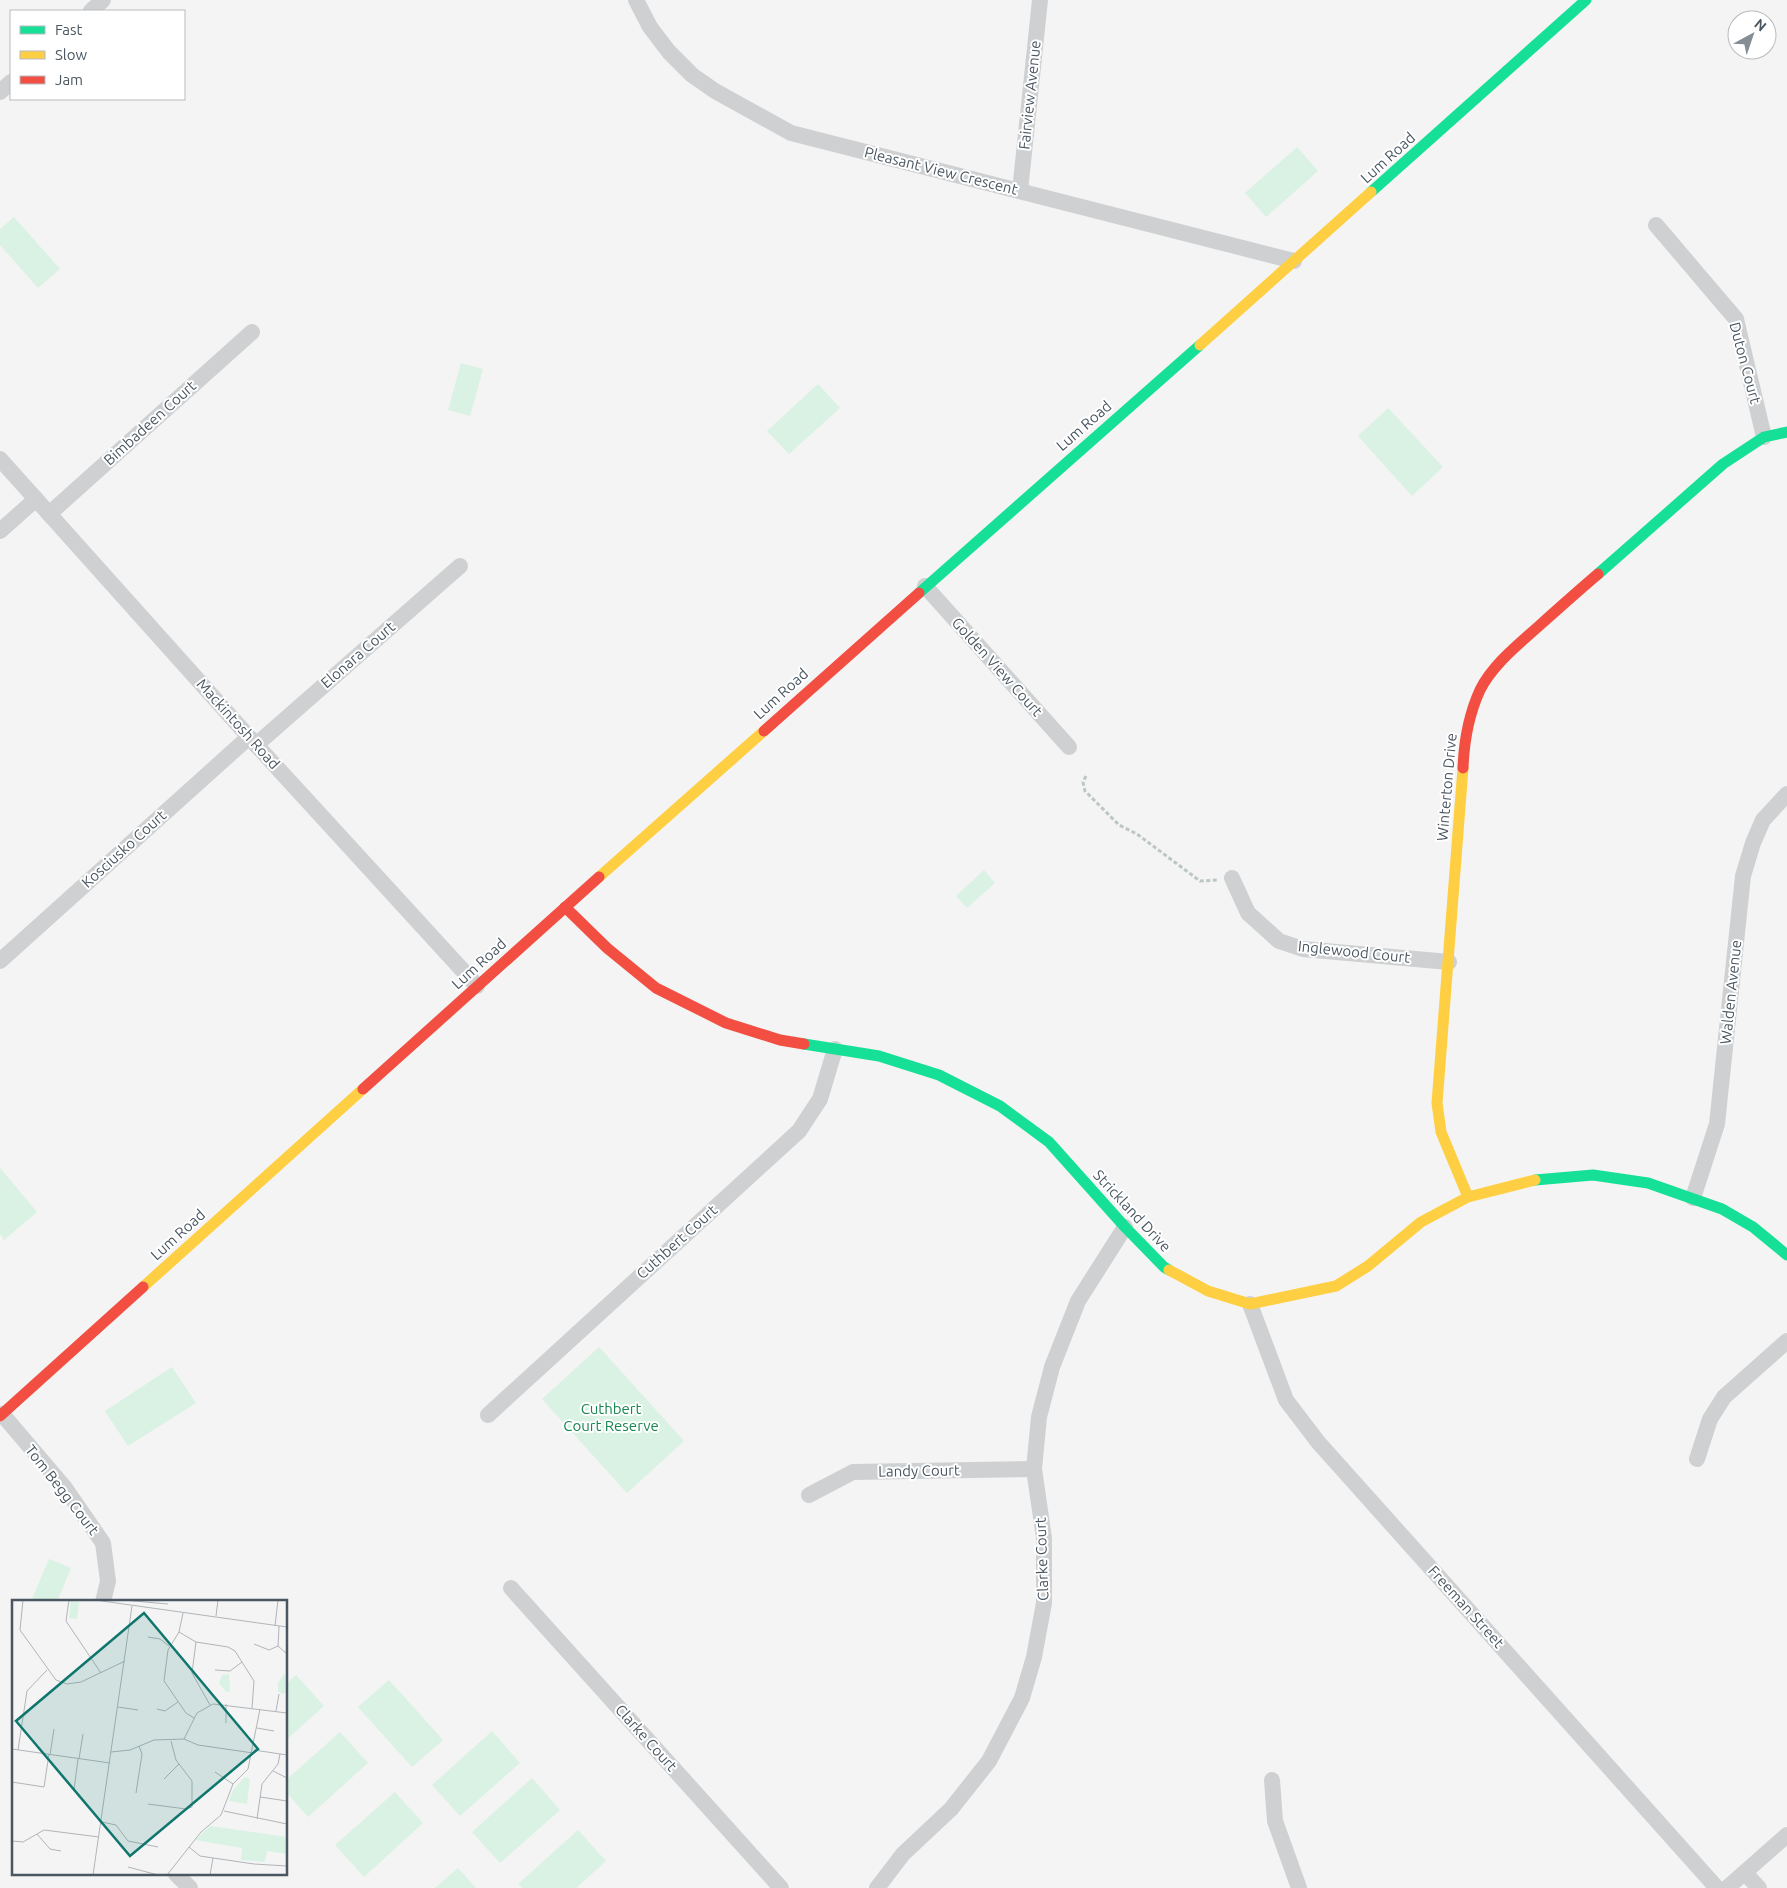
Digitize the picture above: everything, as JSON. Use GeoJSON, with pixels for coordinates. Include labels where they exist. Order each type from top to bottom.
{"type":"FeatureCollection","features":[{"type":"Feature","properties":{"kind":"street"},"geometry":{"type":"LineString","coordinates":[[92,10],[103,0]]}},
{"type":"Feature","properties":{"kind":"street","name":"Pleasant View Crescent"},"geometry":{"type":"LineString","coordinates":[[636,0],[650,26],[664,46],[692,74],[715,91],[773,124],[791,132],[816,140],[1294,261]]}},
{"type":"Feature","properties":{"kind":"street","name":"Fairview Avenue"},"geometry":{"type":"LineString","coordinates":[[1020,191],[1040,0]]}},
{"type":"Feature","properties":{"kind":"street","name":"Lum Road"},"geometry":{"type":"LineString","coordinates":[[1,1415],[565,907],[1586,0]]}},
{"type":"Feature","properties":{"kind":"street"},"geometry":{"type":"LineString","coordinates":[[0,92],[10,83]]}},
{"type":"Feature","properties":{"kind":"street","name":"Duton Court"},"geometry":{"type":"LineString","coordinates":[[1656,225],[1736,319],[1764,438]]}},
{"type":"Feature","properties":{"kind":"street","name":"Bimbadeen Court"},"geometry":{"type":"LineString","coordinates":[[49,514],[252,332]]}},
{"type":"Feature","properties":{"kind":"street","name":"Winterton Drive"},"geometry":{"type":"LineString","coordinates":[[1468,1197],[1441,1132],[1437,1103],[1464,748],[1468,725],[1481,689],[1497,667],[1530,634],[1723,464],[1764,438],[1787,432]]}},
{"type":"Feature","properties":{"kind":"street","name":"Mackintosh Road"},"geometry":{"type":"LineString","coordinates":[[0,460],[477,986]]}},
{"type":"Feature","properties":{"kind":"street"},"geometry":{"type":"LineString","coordinates":[[0,531],[36,499]]}},
{"type":"Feature","properties":{"kind":"street","name":"Elonara Court"},"geometry":{"type":"LineString","coordinates":[[253,741],[460,566]]}},
{"type":"Feature","properties":{"kind":"street","name":"Golden View Court"},"geometry":{"type":"LineString","coordinates":[[925,586],[1070,747]]}},
{"type":"Feature","properties":{"kind":"street","name":"Kosciusko Court"},"geometry":{"type":"LineString","coordinates":[[0,961],[253,741]]}},
{"type":"Feature","properties":{"kind":"street","name":"Walden Avenue"},"geometry":{"type":"LineString","coordinates":[[1693,1198],[1717,1124],[1743,876],[1752,843],[1764,820],[1787,794]]}},
{"type":"Feature","properties":{"kind":"street","name":"Inglewood Court"},"geometry":{"type":"LineString","coordinates":[[1232,878],[1248,913],[1279,941],[1303,949],[1449,962]]}},
{"type":"Feature","properties":{"kind":"street","name":"Strickland Drive"},"geometry":{"type":"LineString","coordinates":[[565,907],[606,948],[656,988],[726,1023],[780,1040],[880,1056],[939,1075],[1000,1106],[1050,1142],[1164,1268],[1208,1291],[1250,1304],[1336,1286],[1368,1266],[1421,1222],[1468,1197],[1528,1181],[1593,1175],[1648,1183],[1722,1209],[1753,1227],[1787,1255]]}},
{"type":"Feature","properties":{"kind":"street","name":"Cuthbert Court"},"geometry":{"type":"LineString","coordinates":[[488,1415],[799,1131],[820,1099],[835,1049]]}},
{"type":"Feature","properties":{"kind":"street","name":"Clarke Court"},"geometry":{"type":"LineString","coordinates":[[877,1888],[903,1854],[951,1809],[989,1761],[1022,1698],[1034,1657],[1044,1603],[1044,1538],[1034,1469],[1039,1417],[1052,1366],[1078,1301],[1125,1227]]}},
{"type":"Feature","properties":{"kind":"street","name":"Freeman Street"},"geometry":{"type":"LineString","coordinates":[[1250,1304],[1286,1400],[1318,1442],[1717,1888]]}},
{"type":"Feature","properties":{"kind":"street"},"geometry":{"type":"LineString","coordinates":[[1697,1459],[1710,1419],[1724,1397],[1787,1341]]}},
{"type":"Feature","properties":{"kind":"street","name":"Tom Begg Court"},"geometry":{"type":"LineString","coordinates":[[1,1415],[65,1488],[103,1543],[108,1581],[103,1600]]}},
{"type":"Feature","properties":{"kind":"street","name":"Landy Court"},"geometry":{"type":"LineString","coordinates":[[809,1495],[853,1472],[1034,1469]]}},
{"type":"Feature","properties":{"kind":"street","name":"Clarke Court"},"geometry":{"type":"LineString","coordinates":[[511,1588],[781,1888]]}},
{"type":"Feature","properties":{"kind":"street"},"geometry":{"type":"LineString","coordinates":[[1272,1780],[1275,1821],[1298,1888]]}},
{"type":"Feature","properties":{"kind":"street"},"geometry":{"type":"LineString","coordinates":[[1727,1888],[1787,1835]]}},
{"type":"Feature","properties":{"kind":"street"},"geometry":{"type":"LineString","coordinates":[[1745,1872],[1759,1888]]}},
{"type":"Feature","properties":{"kind":"street"},"geometry":{"type":"LineString","coordinates":[[178,1876],[190,1888]]}},
{"type":"Feature","properties":{"kind":"path"},"geometry":{"type":"LineString","coordinates":[[1086,776],[1083,782],[1085,792],[1119,825],[1137,834],[1200,881],[1232,878]]}},
{"type":"Feature","properties":{"kind":"green space"},"geometry":{"type":"Polygon","coordinates":[[[1297,147],[1318,171],[1266,217],[1245,193],[1297,147]]]}},
{"type":"Feature","properties":{"kind":"green space"},"geometry":{"type":"Polygon","coordinates":[[[14,217],[60,269],[38,288],[0,245],[0,229],[14,217]]]}},
{"type":"Feature","properties":{"kind":"green space"},"geometry":{"type":"Polygon","coordinates":[[[461,363],[483,369],[470,416],[448,410],[461,363]]]}},
{"type":"Feature","properties":{"kind":"green space"},"geometry":{"type":"Polygon","coordinates":[[[818,384],[840,408],[789,454],[767,431],[818,384]]]}},
{"type":"Feature","properties":{"kind":"green space"},"geometry":{"type":"Polygon","coordinates":[[[1388,408],[1443,467],[1412,496],[1358,436],[1388,408]]]}},
{"type":"Feature","properties":{"kind":"green space"},"geometry":{"type":"Polygon","coordinates":[[[984,870],[995,883],[967,908],[956,896],[984,870]]]}},
{"type":"Feature","properties":{"kind":"green space"},"geometry":{"type":"Polygon","coordinates":[[[0,1168],[37,1212],[4,1240],[0,1234],[0,1168]]]}},
{"type":"Feature","properties":{"kind":"green space","name":"Cuthbert Court Reserve"},"geometry":{"type":"Polygon","coordinates":[[[599,1347],[684,1441],[627,1493],[542,1399],[599,1347]]]}},
{"type":"Feature","properties":{"kind":"green space"},"geometry":{"type":"Polygon","coordinates":[[[172,1367],[196,1403],[128,1446],[105,1411],[172,1367]]]}},
{"type":"Feature","properties":{"kind":"green space"},"geometry":{"type":"Polygon","coordinates":[[[49,1559],[71,1568],[58,1600],[32,1599],[49,1559]]]}},
{"type":"Feature","properties":{"kind":"green space"},"geometry":{"type":"Polygon","coordinates":[[[296,1675],[324,1706],[288,1738],[288,1682],[296,1675]]]}},
{"type":"Feature","properties":{"kind":"green space"},"geometry":{"type":"Polygon","coordinates":[[[389,1680],[443,1740],[412,1767],[358,1707],[389,1680]]]}},
{"type":"Feature","properties":{"kind":"green space"},"geometry":{"type":"Polygon","coordinates":[[[492,1731],[520,1763],[460,1816],[432,1785],[492,1731]]]}},
{"type":"Feature","properties":{"kind":"green space"},"geometry":{"type":"Polygon","coordinates":[[[340,1732],[368,1763],[308,1817],[288,1794],[288,1778],[340,1732]]]}},
{"type":"Feature","properties":{"kind":"green space"},"geometry":{"type":"Polygon","coordinates":[[[532,1778],[560,1810],[500,1863],[472,1832],[532,1778]]]}},
{"type":"Feature","properties":{"kind":"green space"},"geometry":{"type":"Polygon","coordinates":[[[395,1792],[423,1823],[364,1877],[335,1845],[395,1792]]]}},
{"type":"Feature","properties":{"kind":"green space"},"geometry":{"type":"Polygon","coordinates":[[[578,1830],[606,1861],[576,1888],[522,1888],[518,1884],[578,1830]]]}},
{"type":"Feature","properties":{"kind":"green space"},"geometry":{"type":"Polygon","coordinates":[[[458,1868],[476,1888],[435,1888],[458,1868]]]}},
{"type":"Feature","properties":{"kind":"traffic: fast"},"geometry":{"type":"LineString","coordinates":[[1371,192],[1586,0]]}},
{"type":"Feature","properties":{"kind":"traffic: fast"},"geometry":{"type":"LineString","coordinates":[[919,593],[1200,345]]}},
{"type":"Feature","properties":{"kind":"traffic: fast"},"geometry":{"type":"LineString","coordinates":[[1598,574],[1723,464],[1764,437],[1787,432]]}},
{"type":"Feature","properties":{"kind":"traffic: fast"},"geometry":{"type":"LineString","coordinates":[[804,1044],[879,1056],[939,1075],[1000,1106],[1049,1142],[1125,1227],[1169,1270]]}},
{"type":"Feature","properties":{"kind":"traffic: fast"},"geometry":{"type":"LineString","coordinates":[[1535,1180],[1593,1175],[1648,1183],[1722,1209],[1753,1227],[1787,1255]]}},
{"type":"Feature","properties":{"kind":"traffic: slow"},"geometry":{"type":"LineString","coordinates":[[1200,345],[1371,192]]}},
{"type":"Feature","properties":{"kind":"traffic: slow"},"geometry":{"type":"LineString","coordinates":[[599,877],[764,731]]}},
{"type":"Feature","properties":{"kind":"traffic: slow"},"geometry":{"type":"LineString","coordinates":[[1463,768],[1437,1103],[1441,1132],[1468,1197]]}},
{"type":"Feature","properties":{"kind":"traffic: slow"},"geometry":{"type":"LineString","coordinates":[[143,1287],[363,1089]]}},
{"type":"Feature","properties":{"kind":"traffic: slow"},"geometry":{"type":"LineString","coordinates":[[1169,1270],[1208,1291],[1250,1304],[1336,1286],[1368,1266],[1421,1222],[1468,1197],[1535,1180]]}},
{"type":"Feature","properties":{"kind":"traffic: jam"},"geometry":{"type":"LineString","coordinates":[[1463,768],[1470,718],[1476,699],[1485,681],[1515,647],[1598,574]]}},
{"type":"Feature","properties":{"kind":"traffic: jam"},"geometry":{"type":"LineString","coordinates":[[764,731],[919,593]]}},
{"type":"Feature","properties":{"kind":"traffic: jam"},"geometry":{"type":"LineString","coordinates":[[363,1089],[599,877]]}},
{"type":"Feature","properties":{"kind":"traffic: jam"},"geometry":{"type":"LineString","coordinates":[[565,907],[607,948],[656,988],[726,1023],[780,1040],[804,1044]]}},
{"type":"Feature","properties":{"kind":"traffic: jam"},"geometry":{"type":"LineString","coordinates":[[0,1416],[143,1287]]}}]}
